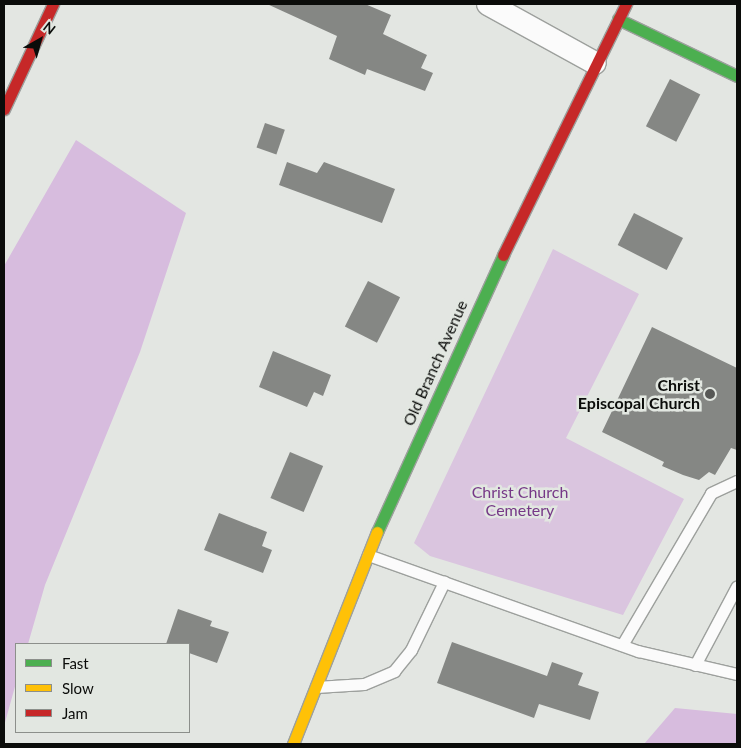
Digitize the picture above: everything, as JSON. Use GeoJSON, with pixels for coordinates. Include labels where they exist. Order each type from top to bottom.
{"type":"FeatureCollection","features":[{"type":"Feature","properties":{"kind":"main road"},"geometry":{"type":"LineString","coordinates":[[4,109],[53,4]]}},
{"type":"Feature","properties":{"kind":"main road","name":"Old Branch Avenue"},"geometry":{"type":"LineString","coordinates":[[293,744],[313,687],[368,555],[493,275],[595,63],[626,4]]}},
{"type":"Feature","properties":{"kind":"main road"},"geometry":{"type":"LineString","coordinates":[[618,19],[737,76]]}},
{"type":"Feature","properties":{"kind":"street"},"geometry":{"type":"LineString","coordinates":[[488,4],[595,63]]}},
{"type":"Feature","properties":{"kind":"lane"},"geometry":{"type":"LineString","coordinates":[[622,645],[711,494],[737,481]]}},
{"type":"Feature","properties":{"kind":"lane"},"geometry":{"type":"LineString","coordinates":[[368,555],[622,645],[695,665],[737,674]]}},
{"type":"Feature","properties":{"kind":"lane"},"geometry":{"type":"LineString","coordinates":[[313,687],[364,684],[394,671],[411,650],[444,582]]}},
{"type":"Feature","properties":{"kind":"lane"},"geometry":{"type":"LineString","coordinates":[[695,665],[737,586]]}},
{"type":"Feature","properties":{"kind":"green space","name":"Christ Church Cemetery"},"geometry":{"type":"Polygon","coordinates":[[[553,249],[639,294],[566,438],[684,499],[623,615],[430,556],[414,543],[553,249]]]}},
{"type":"Feature","properties":{"kind":"shaded area"},"geometry":{"type":"Polygon","coordinates":[[[76,140],[186,213],[140,352],[45,585],[28,643],[15,643],[15,687],[4,726],[4,266],[76,140]]]}},
{"type":"Feature","properties":{"kind":"shaded area"},"geometry":{"type":"Polygon","coordinates":[[[675,708],[737,714],[737,744],[644,744],[675,708]]]}},
{"type":"Feature","properties":{"kind":"building"},"geometry":{"type":"Polygon","coordinates":[[[267,4],[365,4],[391,15],[383,34],[427,55],[421,68],[433,73],[425,91],[367,69],[365,75],[329,59],[337,36],[267,4]]]}},
{"type":"Feature","properties":{"kind":"building"},"geometry":{"type":"Polygon","coordinates":[[[670,79],[700,94],[676,142],[646,126],[670,79]]]}},
{"type":"Feature","properties":{"kind":"building"},"geometry":{"type":"Polygon","coordinates":[[[265,123],[285,130],[276,154],[257,148],[265,123]]]}},
{"type":"Feature","properties":{"kind":"building"},"geometry":{"type":"Polygon","coordinates":[[[287,162],[317,173],[324,162],[395,189],[382,223],[279,185],[287,162]]]}},
{"type":"Feature","properties":{"kind":"building"},"geometry":{"type":"Polygon","coordinates":[[[634,213],[683,238],[667,270],[618,245],[634,213]]]}},
{"type":"Feature","properties":{"kind":"building"},"geometry":{"type":"Polygon","coordinates":[[[368,281],[400,297],[377,343],[345,326],[368,281]]]}},
{"type":"Feature","properties":{"kind":"building"},"geometry":{"type":"Polygon","coordinates":[[[652,327],[737,368],[737,450],[731,448],[715,475],[709,472],[699,480],[683,475],[662,466],[664,462],[602,432],[652,327]]]}},
{"type":"Feature","properties":{"kind":"building"},"geometry":{"type":"Polygon","coordinates":[[[273,351],[331,375],[323,396],[314,392],[307,407],[259,387],[273,351]]]}},
{"type":"Feature","properties":{"kind":"building"},"geometry":{"type":"Polygon","coordinates":[[[290,452],[323,466],[304,512],[270,498],[290,452]]]}},
{"type":"Feature","properties":{"kind":"building"},"geometry":{"type":"Polygon","coordinates":[[[219,513],[267,532],[262,546],[272,550],[263,573],[204,550],[219,513]]]}},
{"type":"Feature","properties":{"kind":"building"},"geometry":{"type":"Polygon","coordinates":[[[178,609],[212,621],[210,626],[229,632],[217,663],[190,653],[190,643],[166,643],[178,609]]]}},
{"type":"Feature","properties":{"kind":"building"},"geometry":{"type":"Polygon","coordinates":[[[452,642],[547,676],[552,662],[583,673],[578,685],[599,692],[590,720],[539,704],[534,718],[437,683],[452,642]]]}},
{"type":"Feature","properties":{"kind":"traffic: fast"},"geometry":{"type":"LineString","coordinates":[[618,19],[737,76]]}},
{"type":"Feature","properties":{"kind":"traffic: fast"},"geometry":{"type":"LineString","coordinates":[[377,532],[503,255]]}},
{"type":"Feature","properties":{"kind":"traffic: slow"},"geometry":{"type":"LineString","coordinates":[[293,744],[377,532]]}},
{"type":"Feature","properties":{"kind":"traffic: jam"},"geometry":{"type":"LineString","coordinates":[[4,109],[53,4]]}},
{"type":"Feature","properties":{"kind":"traffic: jam"},"geometry":{"type":"LineString","coordinates":[[503,255],[626,4]]}},
{"type":"Feature","properties":{"kind":"place","name":"Christ Episcopal Church"},"geometry":{"type":"Point","coordinates":[710,394]}}]}
